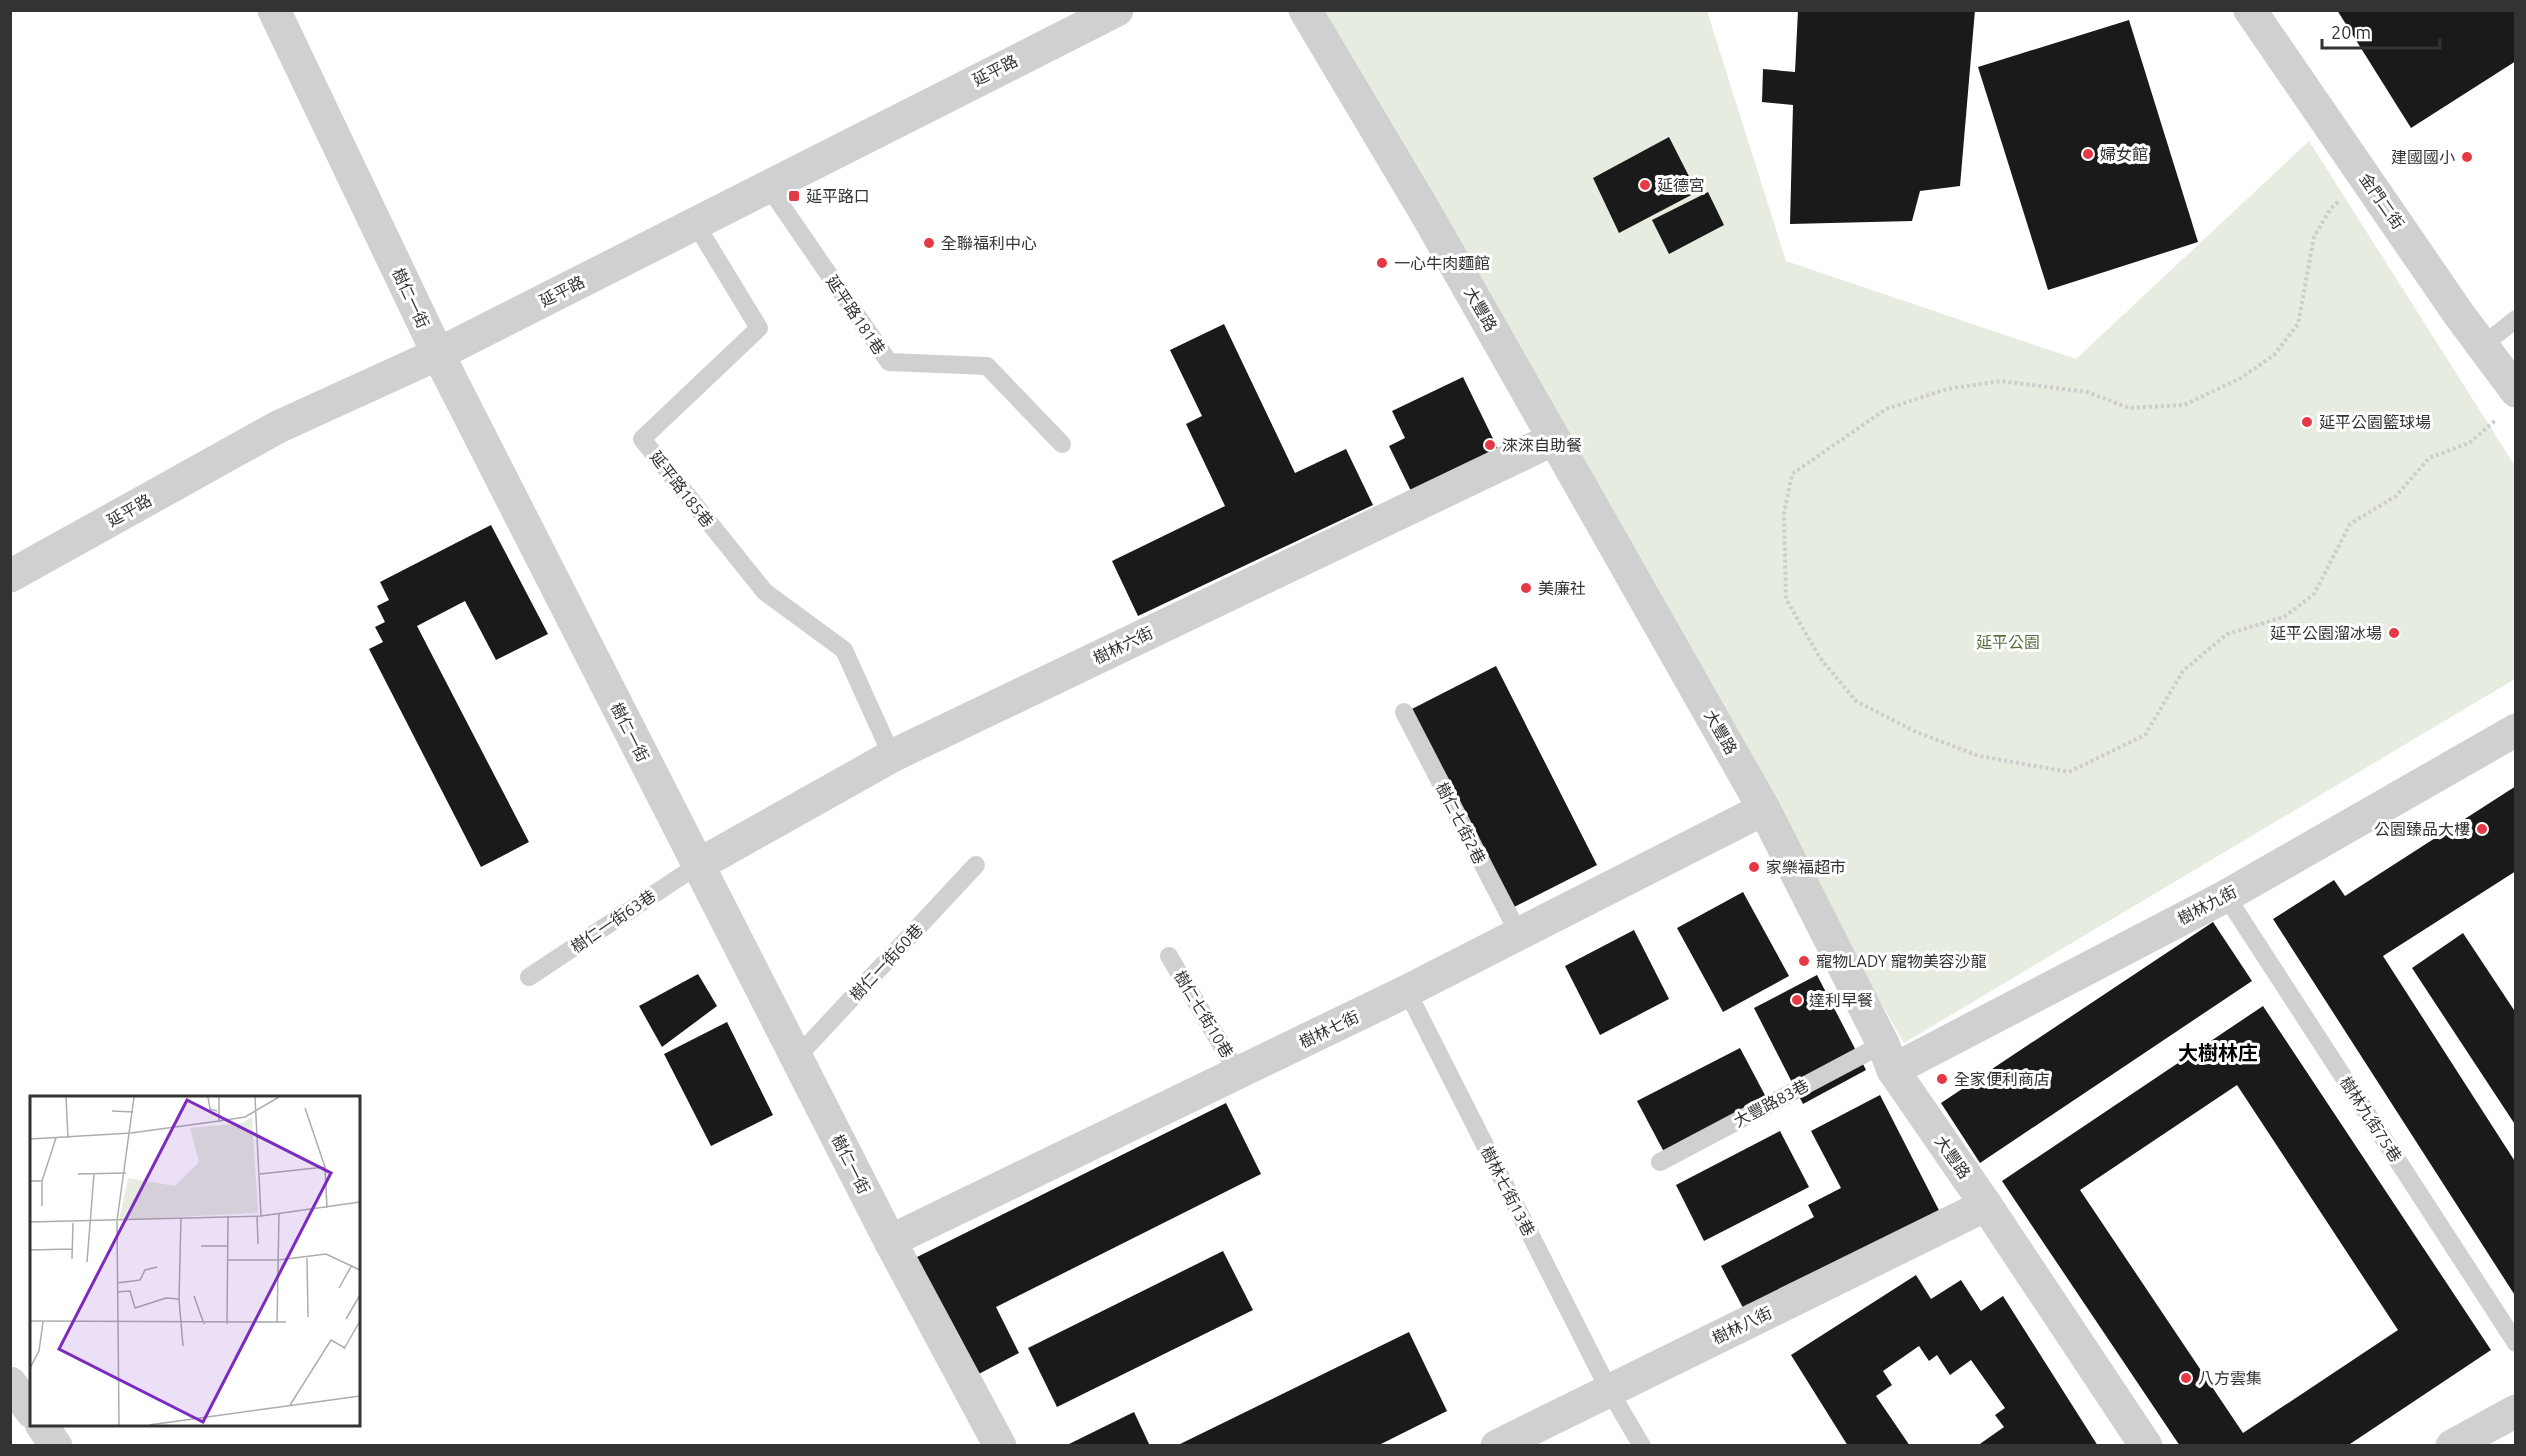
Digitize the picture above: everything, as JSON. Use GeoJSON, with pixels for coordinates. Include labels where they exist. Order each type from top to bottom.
{"type":"FeatureCollection","features":[{"type":"Feature","properties":{"kind":"street","name":"樹仁一街"},"geometry":{"type":"LineString","coordinates":[[274,10],[438,354],[796,1058],[1000,1446]]}},
{"type":"Feature","properties":{"kind":"street","name":"延平路"},"geometry":{"type":"LineString","coordinates":[[10,576],[278,427],[438,354],[1117,10]]}},
{"type":"Feature","properties":{"kind":"street","name":"大豐路"},"geometry":{"type":"LineString","coordinates":[[1305,10],[1427,215],[1764,809],[1888,1057],[2146,1446]]}},
{"type":"Feature","properties":{"kind":"street","name":"金門二街"},"geometry":{"type":"LineString","coordinates":[[2250,10],[2482,346],[2508,403]]}},
{"type":"Feature","properties":{"kind":"street","name":"樹林六街"},"geometry":{"type":"LineString","coordinates":[[698,864],[892,756],[1554,439]]}},
{"type":"Feature","properties":{"kind":"street","name":"樹林九街"},"geometry":{"type":"LineString","coordinates":[[1888,1057],[2226,896],[2516,730]]}},
{"type":"Feature","properties":{"kind":"street","name":"樹林七街"},"geometry":{"type":"LineString","coordinates":[[890,1240],[1407,991],[1764,809]]}},
{"type":"Feature","properties":{"kind":"street","name":"樹林八街"},"geometry":{"type":"LineString","coordinates":[[1497,1446],[1986,1205]]}},
{"type":"Feature","properties":{"kind":"street"},"geometry":{"type":"LineString","coordinates":[[10,1383],[30,1409]]}},
{"type":"Feature","properties":{"kind":"street"},"geometry":{"type":"LineString","coordinates":[[2452,1446],[2516,1411]]}},
{"type":"Feature","properties":{"kind":"street"},"geometry":{"type":"LineString","coordinates":[[42,1426],[56,1446]]}},
{"type":"Feature","properties":{"kind":"lane","name":"延平路181巷"},"geometry":{"type":"LineString","coordinates":[[768,186],[889,362],[987,366],[1062,444]]}},
{"type":"Feature","properties":{"kind":"lane","name":"延平路185巷"},"geometry":{"type":"LineString","coordinates":[[695,223],[759,328],[642,439],[765,592],[844,650],[892,756]]}},
{"type":"Feature","properties":{"kind":"lane"},"geometry":{"type":"LineString","coordinates":[[2482,346],[2516,319]]}},
{"type":"Feature","properties":{"kind":"lane","name":"樹仁七街2巷"},"geometry":{"type":"LineString","coordinates":[[1404,712],[1519,934]]}},
{"type":"Feature","properties":{"kind":"lane","name":"樹仁一街63巷"},"geometry":{"type":"LineString","coordinates":[[529,977],[698,864]]}},
{"type":"Feature","properties":{"kind":"lane","name":"樹仁一街60巷"},"geometry":{"type":"LineString","coordinates":[[796,1058],[976,866]]}},
{"type":"Feature","properties":{"kind":"lane","name":"樹林九街75巷"},"geometry":{"type":"LineString","coordinates":[[2226,896],[2516,1343]]}},
{"type":"Feature","properties":{"kind":"lane","name":"樹仁七街10巷"},"geometry":{"type":"LineString","coordinates":[[1169,956],[1238,1073]]}},
{"type":"Feature","properties":{"kind":"lane","name":"樹林七街13巷"},"geometry":{"type":"LineString","coordinates":[[1407,991],[1609,1390],[1642,1446]]}},
{"type":"Feature","properties":{"kind":"lane","name":"大豐路83巷"},"geometry":{"type":"LineString","coordinates":[[1660,1162],[1888,1057]]}},
{"type":"Feature","properties":{"kind":"path"},"geometry":{"type":"LineString","coordinates":[[2367,180],[2331,208],[2314,237],[2298,324],[2274,356],[2241,378],[2184,405],[2129,408],[2087,392],[2001,381],[1947,389],[1886,409],[1792,474],[1784,513],[1786,599],[1820,658],[1856,701],[1914,731],[1979,756],[2069,772],[2145,735],[2183,671],[2227,634],[2284,617],[2314,594],[2350,524],[2396,496],[2429,458],[2469,443],[2508,403]]}},
{"type":"Feature","properties":{"kind":"green space","name":"延平公園"},"geometry":{"type":"Polygon","coordinates":[[[1318,11],[1707,11],[1786,261],[2076,359],[2309,141],[2515,466],[2515,679],[1904,1043],[1554,439],[1318,11]]]}},
{"type":"Feature","properties":{"kind":"building"},"geometry":{"type":"Polygon","coordinates":[[[1798,10],[1975,10],[1960,186],[1920,191],[1912,221],[1790,224],[1793,105],[1762,102],[1763,69],[1795,72],[1798,10]]]}},
{"type":"Feature","properties":{"kind":"building"},"geometry":{"type":"Polygon","coordinates":[[[2337,10],[2516,10],[2516,61],[2411,128],[2337,10]]]}},
{"type":"Feature","properties":{"kind":"building","name":"婦女館"},"geometry":{"type":"Polygon","coordinates":[[[2129,20],[2198,242],[2048,290],[1978,67],[2129,20]]]}},
{"type":"Feature","properties":{"kind":"building","name":"延德宮"},"geometry":{"type":"Polygon","coordinates":[[[1669,137],[1697,192],[1619,233],[1593,178],[1669,137]]]}},
{"type":"Feature","properties":{"kind":"building"},"geometry":{"type":"Polygon","coordinates":[[[1708,192],[1724,225],[1669,254],[1652,220],[1708,192]]]}},
{"type":"Feature","properties":{"kind":"building"},"geometry":{"type":"Polygon","coordinates":[[[1224,324],[1295,473],[1346,449],[1373,505],[1138,616],[1112,561],[1225,506],[1186,424],[1202,416],[1170,350],[1224,324]]]}},
{"type":"Feature","properties":{"kind":"building"},"geometry":{"type":"Polygon","coordinates":[[[1463,377],[1501,455],[1411,491],[1389,446],[1405,438],[1392,411],[1463,377]]]}},
{"type":"Feature","properties":{"kind":"building"},"geometry":{"type":"Polygon","coordinates":[[[491,525],[548,634],[496,660],[465,601],[417,626],[529,842],[481,867],[369,649],[383,642],[375,627],[385,622],[377,606],[389,600],[380,582],[491,525]]]}},
{"type":"Feature","properties":{"kind":"building"},"geometry":{"type":"Polygon","coordinates":[[[1496,666],[1597,865],[1510,909],[1408,711],[1496,666]]]}},
{"type":"Feature","properties":{"kind":"building"},"geometry":{"type":"Polygon","coordinates":[[[2516,786],[2516,871],[2383,956],[2516,1163],[2516,1297],[2273,919],[2334,880],[2345,896],[2516,786]]]}},
{"type":"Feature","properties":{"kind":"building"},"geometry":{"type":"Polygon","coordinates":[[[1743,892],[1789,976],[1723,1012],[1677,928],[1743,892]]]}},
{"type":"Feature","properties":{"kind":"building"},"geometry":{"type":"Polygon","coordinates":[[[2213,922],[2252,981],[1980,1163],[1941,1103],[2213,922]]]}},
{"type":"Feature","properties":{"kind":"building"},"geometry":{"type":"Polygon","coordinates":[[[1634,930],[1669,999],[1600,1035],[1565,966],[1634,930]]]}},
{"type":"Feature","properties":{"kind":"building"},"geometry":{"type":"Polygon","coordinates":[[[2463,933],[2516,1013],[2516,1126],[2412,968],[2463,933]]]}},
{"type":"Feature","properties":{"kind":"building"},"geometry":{"type":"Polygon","coordinates":[[[698,974],[717,1006],[662,1047],[639,1006],[698,974]]]}},
{"type":"Feature","properties":{"kind":"building"},"geometry":{"type":"Polygon","coordinates":[[[1817,975],[1866,1070],[1803,1104],[1754,1008],[1817,975]]]}},
{"type":"Feature","properties":{"kind":"building"},"geometry":{"type":"Polygon","coordinates":[[[2263,1006],[2491,1350],[2347,1446],[2180,1446],[2002,1181],[2263,1006]],[[2237,1085],[2080,1190],[2243,1433],[2398,1330],[2237,1085]]]}},
{"type":"Feature","properties":{"kind":"building"},"geometry":{"type":"Polygon","coordinates":[[[727,1022],[773,1115],[711,1146],[664,1054],[727,1022]]]}},
{"type":"Feature","properties":{"kind":"building"},"geometry":{"type":"Polygon","coordinates":[[[1740,1048],[1767,1099],[1664,1152],[1637,1101],[1740,1048]]]}},
{"type":"Feature","properties":{"kind":"building"},"geometry":{"type":"Polygon","coordinates":[[[1880,1095],[1945,1222],[1751,1323],[1721,1266],[1814,1217],[1808,1205],[1841,1188],[1811,1131],[1880,1095]]]}},
{"type":"Feature","properties":{"kind":"building"},"geometry":{"type":"Polygon","coordinates":[[[1226,1103],[1261,1174],[996,1307],[1019,1353],[971,1378],[911,1260],[1226,1103]]]}},
{"type":"Feature","properties":{"kind":"building"},"geometry":{"type":"Polygon","coordinates":[[[1780,1131],[1809,1187],[1704,1241],[1676,1185],[1780,1131]]]}},
{"type":"Feature","properties":{"kind":"building"},"geometry":{"type":"Polygon","coordinates":[[[1223,1251],[1253,1310],[1057,1407],[1028,1348],[1223,1251]]]}},
{"type":"Feature","properties":{"kind":"building"},"geometry":{"type":"Polygon","coordinates":[[[1916,1275],[1931,1299],[1961,1280],[1981,1311],[2003,1296],[2098,1446],[1977,1446],[2004,1427],[1995,1415],[2005,1408],[1971,1360],[1950,1375],[1937,1355],[1929,1361],[1919,1346],[1883,1371],[1892,1385],[1876,1396],[1910,1446],[1848,1446],[1791,1355],[1916,1275]]]}},
{"type":"Feature","properties":{"kind":"building"},"geometry":{"type":"Polygon","coordinates":[[[1409,1332],[1447,1411],[1377,1446],[1176,1446],[1409,1332]]]}},
{"type":"Feature","properties":{"kind":"building"},"geometry":{"type":"Polygon","coordinates":[[[1134,1412],[1150,1446],[1065,1446],[1134,1412]]]}},
{"type":"Feature","properties":{"kind":"place","name":"婦女館"},"geometry":{"type":"Point","coordinates":[2088,154]}},
{"type":"Feature","properties":{"kind":"place","name":"建國國小"},"geometry":{"type":"Point","coordinates":[2467,157]}},
{"type":"Feature","properties":{"kind":"place","name":"延德宮"},"geometry":{"type":"Point","coordinates":[1645,185]}},
{"type":"Feature","properties":{"kind":"place","name":"延平路口"},"geometry":{"type":"Point","coordinates":[794,196]}},
{"type":"Feature","properties":{"kind":"place","name":"全聯福利中心"},"geometry":{"type":"Point","coordinates":[929,243]}},
{"type":"Feature","properties":{"kind":"place","name":"一心牛肉麵館"},"geometry":{"type":"Point","coordinates":[1382,263]}},
{"type":"Feature","properties":{"kind":"place","name":"延平公園籃球場"},"geometry":{"type":"Point","coordinates":[2307,422]}},
{"type":"Feature","properties":{"kind":"place","name":"淶淶自助餐"},"geometry":{"type":"Point","coordinates":[1490,445]}},
{"type":"Feature","properties":{"kind":"place","name":"美廉社"},"geometry":{"type":"Point","coordinates":[1526,588]}},
{"type":"Feature","properties":{"kind":"place","name":"延平公園溜冰場"},"geometry":{"type":"Point","coordinates":[2394,633]}},
{"type":"Feature","properties":{"kind":"place","name":"公園臻品大樓"},"geometry":{"type":"Point","coordinates":[2482,829]}},
{"type":"Feature","properties":{"kind":"place","name":"家樂福超市"},"geometry":{"type":"Point","coordinates":[1754,867]}},
{"type":"Feature","properties":{"kind":"place","name":"寵物LADY 寵物美容沙龍"},"geometry":{"type":"Point","coordinates":[1804,961]}},
{"type":"Feature","properties":{"kind":"place","name":"達利早餐"},"geometry":{"type":"Point","coordinates":[1797,1000]}},
{"type":"Feature","properties":{"kind":"place","name":"全家便利商店"},"geometry":{"type":"Point","coordinates":[1942,1079]}},
{"type":"Feature","properties":{"kind":"place","name":"八方雲集"},"geometry":{"type":"Point","coordinates":[2186,1378]}},
{"type":"Feature","properties":{"kind":"district","name":"大樹林庄"},"geometry":{"type":"Point","coordinates":[2218,1052]}}]}
